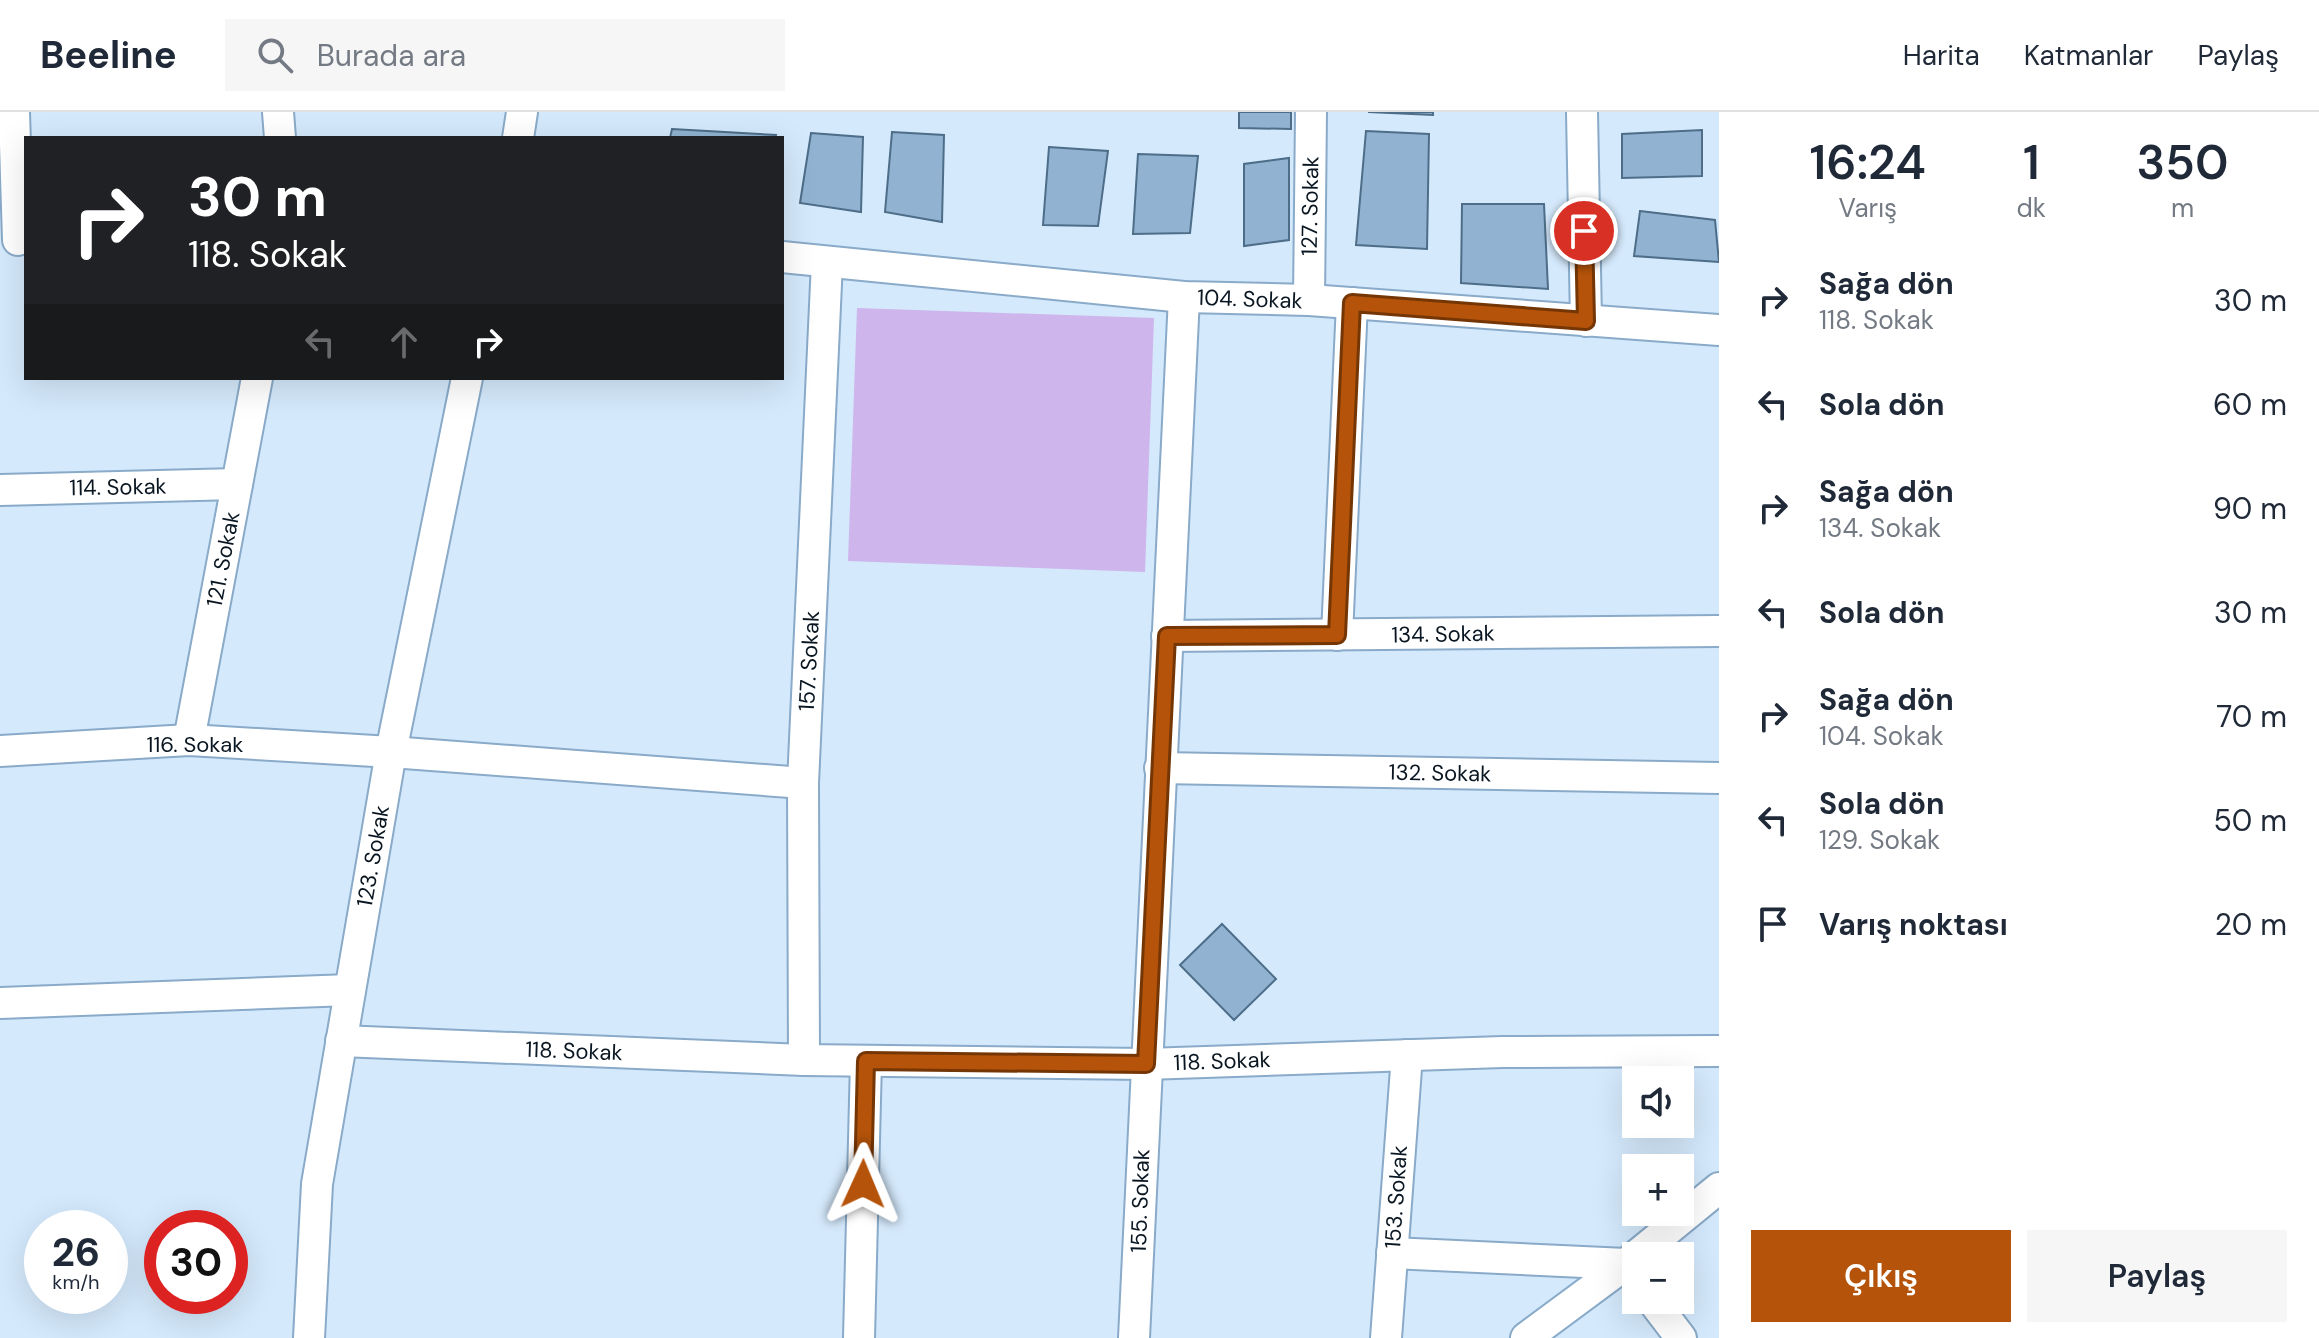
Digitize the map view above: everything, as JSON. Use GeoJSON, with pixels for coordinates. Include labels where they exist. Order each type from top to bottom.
{"type":"FeatureCollection","features":[{"type":"Feature","properties":{"kind":"street"},"geometry":{"type":"LineString","coordinates":[[14,112],[15,240]]}},
{"type":"Feature","properties":{"kind":"street"},"geometry":{"type":"LineString","coordinates":[[278,112],[280,136]]}},
{"type":"Feature","properties":{"kind":"street"},"geometry":{"type":"LineString","coordinates":[[518,136],[522,112]]}},
{"type":"Feature","properties":{"kind":"street","name":"127. Sokak"},"geometry":{"type":"LineString","coordinates":[[1309,300],[1311,112]]}},
{"type":"Feature","properties":{"kind":"street"},"geometry":{"type":"LineString","coordinates":[[1582,112],[1586,321]]}},
{"type":"Feature","properties":{"kind":"street","name":"104. Sokak"},"geometry":{"type":"LineString","coordinates":[[784,257],[1184,297],[1309,300],[1719,330]]}},
{"type":"Feature","properties":{"kind":"street","name":"157. Sokak"},"geometry":{"type":"LineString","coordinates":[[804,1060],[803,783],[827,262]]}},
{"type":"Feature","properties":{"kind":"street","name":"155. Sokak"},"geometry":{"type":"LineString","coordinates":[[1134,1338],[1184,297]]}},
{"type":"Feature","properties":{"kind":"street"},"geometry":{"type":"LineString","coordinates":[[1337,635],[1352,303]]}},
{"type":"Feature","properties":{"kind":"street","name":"121. Sokak"},"geometry":{"type":"LineString","coordinates":[[189,740],[257,380]]}},
{"type":"Feature","properties":{"kind":"street","name":"123. Sokak"},"geometry":{"type":"LineString","coordinates":[[309,1338],[317,1184],[391,752],[467,380]]}},
{"type":"Feature","properties":{"kind":"street","name":"114. Sokak"},"geometry":{"type":"LineString","coordinates":[[0,490],[237,484]]}},
{"type":"Feature","properties":{"kind":"street","name":"134. Sokak"},"geometry":{"type":"LineString","coordinates":[[1167,636],[1719,631]]}},
{"type":"Feature","properties":{"kind":"street","name":"116. Sokak"},"geometry":{"type":"LineString","coordinates":[[0,751],[189,740],[803,783]]}},
{"type":"Feature","properties":{"kind":"street","name":"132. Sokak"},"geometry":{"type":"LineString","coordinates":[[1160,768],[1719,778]]}},
{"type":"Feature","properties":{"kind":"street"},"geometry":{"type":"LineString","coordinates":[[0,1003],[350,990]]}},
{"type":"Feature","properties":{"kind":"street","name":"118. Sokak"},"geometry":{"type":"LineString","coordinates":[[341,1041],[804,1060],[1146,1064],[1407,1055],[1719,1051]]}},
{"type":"Feature","properties":{"kind":"street","name":"153. Sokak"},"geometry":{"type":"LineString","coordinates":[[1386,1338],[1407,1055]]}},
{"type":"Feature","properties":{"kind":"street"},"geometry":{"type":"LineString","coordinates":[[859,1338],[866,1061]]}},
{"type":"Feature","properties":{"kind":"street"},"geometry":{"type":"LineString","coordinates":[[1662,1242],[1719,1188]]}},
{"type":"Feature","properties":{"kind":"street"},"geometry":{"type":"LineString","coordinates":[[1392,1253],[1622,1270]]}},
{"type":"Feature","properties":{"kind":"street"},"geometry":{"type":"LineString","coordinates":[[1526,1338],[1622,1277]]}},
{"type":"Feature","properties":{"kind":"street"},"geometry":{"type":"LineString","coordinates":[[1663,1314],[1681,1338]]}},
{"type":"Feature","properties":{"kind":"shaded area"},"geometry":{"type":"Polygon","coordinates":[[[857,308],[1154,318],[1145,572],[848,561],[857,308]]]}},
{"type":"Feature","properties":{"kind":"building"},"geometry":{"type":"Polygon","coordinates":[[[1239,112],[1291,112],[1291,129],[1239,128],[1239,112]]]}},
{"type":"Feature","properties":{"kind":"building"},"geometry":{"type":"Polygon","coordinates":[[[1368,112],[1433,112],[1433,115],[1368,112]]]}},
{"type":"Feature","properties":{"kind":"building"},"geometry":{"type":"Polygon","coordinates":[[[672,129],[776,135],[776,136],[670,136],[672,129]]]}},
{"type":"Feature","properties":{"kind":"building"},"geometry":{"type":"Polygon","coordinates":[[[1702,130],[1702,176],[1622,178],[1622,134],[1702,130]]]}},
{"type":"Feature","properties":{"kind":"building"},"geometry":{"type":"Polygon","coordinates":[[[1366,131],[1429,134],[1427,249],[1356,245],[1366,131]]]}},
{"type":"Feature","properties":{"kind":"building"},"geometry":{"type":"Polygon","coordinates":[[[892,132],[944,135],[942,222],[885,212],[892,132]]]}},
{"type":"Feature","properties":{"kind":"building"},"geometry":{"type":"Polygon","coordinates":[[[811,133],[863,137],[861,212],[800,203],[811,133]]]}},
{"type":"Feature","properties":{"kind":"building"},"geometry":{"type":"Polygon","coordinates":[[[1049,147],[1108,151],[1098,226],[1043,225],[1049,147]]]}},
{"type":"Feature","properties":{"kind":"building"},"geometry":{"type":"Polygon","coordinates":[[[1138,154],[1198,156],[1190,233],[1133,234],[1138,154]]]}},
{"type":"Feature","properties":{"kind":"building"},"geometry":{"type":"Polygon","coordinates":[[[1289,158],[1289,240],[1244,246],[1244,164],[1289,158]]]}},
{"type":"Feature","properties":{"kind":"building"},"geometry":{"type":"Polygon","coordinates":[[[1462,204],[1544,204],[1548,289],[1461,283],[1462,204]]]}},
{"type":"Feature","properties":{"kind":"building"},"geometry":{"type":"Polygon","coordinates":[[[1640,211],[1715,220],[1719,262],[1634,256],[1640,211]]]}},
{"type":"Feature","properties":{"kind":"building"},"geometry":{"type":"Polygon","coordinates":[[[1222,924],[1276,979],[1234,1020],[1180,965],[1222,924]]]}},
{"type":"Feature","properties":{"kind":"route"},"geometry":{"type":"LineString","coordinates":[[863,1184],[866,1061],[1146,1064],[1167,636],[1337,635],[1352,303],[1586,321],[1584,231]]}}]}
